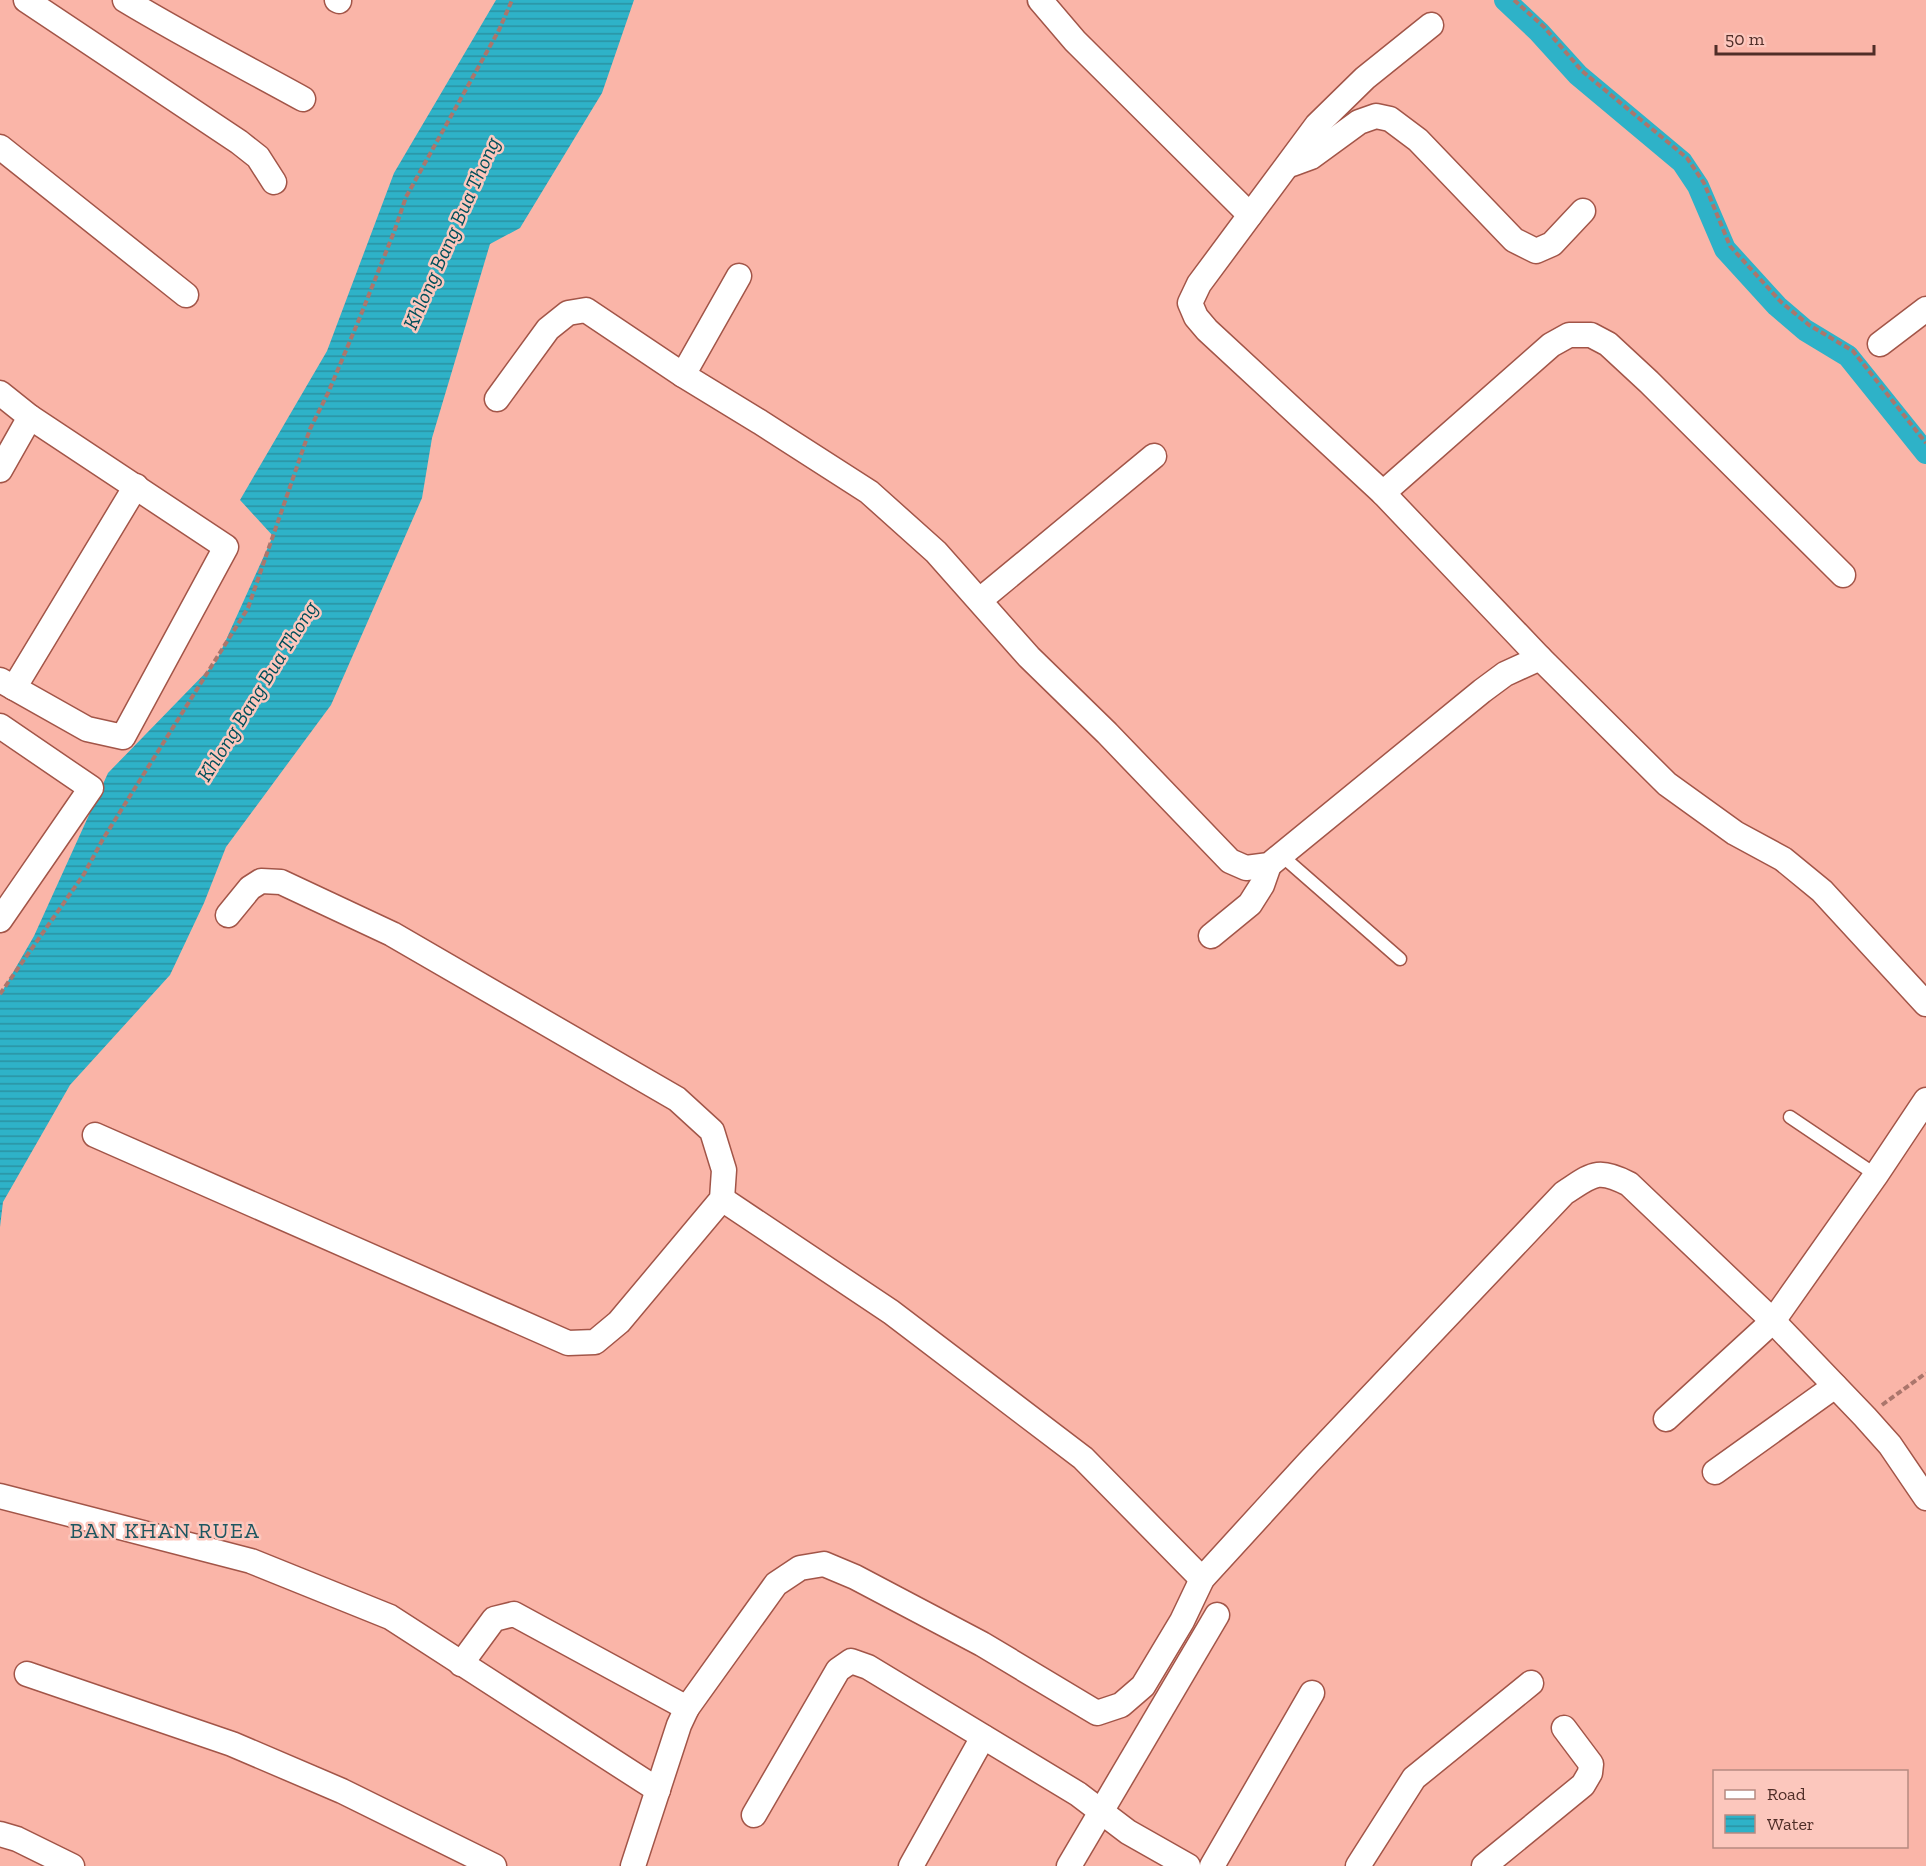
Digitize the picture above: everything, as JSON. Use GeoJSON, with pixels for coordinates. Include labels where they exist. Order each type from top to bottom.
{"type":"FeatureCollection","features":[{"type":"Feature","properties":{"kind":"street"},"geometry":{"type":"LineString","coordinates":[[26,0],[239,142],[258,157],[273,182]]}},
{"type":"Feature","properties":{"kind":"street"},"geometry":{"type":"LineString","coordinates":[[125,0],[186,36],[303,99]]}},
{"type":"Feature","properties":{"kind":"street"},"geometry":{"type":"LineString","coordinates":[[1049,3],[1075,41],[1250,215]]}},
{"type":"Feature","properties":{"kind":"street"},"geometry":{"type":"LineString","coordinates":[[1431,25],[1365,78],[1317,125],[1199,284],[1190,303],[1196,317],[1207,330],[1383,493],[1540,658],[1667,783],[1735,833],[1784,859],[1822,891],[1926,1004]]}},
{"type":"Feature","properties":{"kind":"street"},"geometry":{"type":"LineString","coordinates":[[1287,166],[1311,157],[1359,122],[1376,116],[1390,119],[1418,140],[1514,240],[1529,247],[1536,250],[1552,244],[1583,211]]}},
{"type":"Feature","properties":{"kind":"street"},"geometry":{"type":"LineString","coordinates":[[0,147],[186,295]]}},
{"type":"Feature","properties":{"kind":"street"},"geometry":{"type":"LineString","coordinates":[[683,375],[739,276]]}},
{"type":"Feature","properties":{"kind":"street"},"geometry":{"type":"LineString","coordinates":[[1880,344],[1926,309]]}},
{"type":"Feature","properties":{"kind":"street"},"geometry":{"type":"LineString","coordinates":[[498,399],[548,329],[568,314],[586,310],[683,375],[869,492],[936,552],[1029,657],[1107,733],[1217,850],[1230,861],[1246,868],[1275,860]]}},
{"type":"Feature","properties":{"kind":"street"},"geometry":{"type":"LineString","coordinates":[[1383,493],[1551,345],[1569,335],[1591,335],[1608,344],[1649,382],[1843,575]]}},
{"type":"Feature","properties":{"kind":"street"},"geometry":{"type":"LineString","coordinates":[[0,393],[30,417],[136,486],[226,547],[123,737],[87,729],[7,684],[136,486]]}},
{"type":"Feature","properties":{"kind":"street"},"geometry":{"type":"LineString","coordinates":[[0,470],[30,417]]}},
{"type":"Feature","properties":{"kind":"street"},"geometry":{"type":"LineString","coordinates":[[980,600],[1154,456]]}},
{"type":"Feature","properties":{"kind":"street"},"geometry":{"type":"LineString","coordinates":[[1211,936],[1250,904],[1275,860],[1482,691],[1505,675],[1540,658]]}},
{"type":"Feature","properties":{"kind":"street"},"geometry":{"type":"LineString","coordinates":[[0,726],[91,788],[0,920]]}},
{"type":"Feature","properties":{"kind":"street"},"geometry":{"type":"LineString","coordinates":[[95,1135],[568,1343],[595,1342],[619,1322],[722,1199],[724,1170],[712,1131],[677,1099],[392,934],[281,882],[261,880],[250,888],[228,915]]}},
{"type":"Feature","properties":{"kind":"street"},"geometry":{"type":"LineString","coordinates":[[1666,1419],[1773,1321],[1926,1100]]}},
{"type":"Feature","properties":{"kind":"street"},"geometry":{"type":"LineString","coordinates":[[633,1866],[687,1708],[776,1584],[800,1568],[824,1564],[855,1577],[982,1644],[1097,1713],[1121,1705],[1143,1686],[1182,1621],[1202,1579],[1308,1463],[1564,1193],[1590,1175],[1611,1175],[1629,1184],[1773,1321],[1890,1444],[1926,1498]]}},
{"type":"Feature","properties":{"kind":"street"},"geometry":{"type":"LineString","coordinates":[[722,1199],[891,1312],[1083,1458],[1202,1579]]}},
{"type":"Feature","properties":{"kind":"street"},"geometry":{"type":"LineString","coordinates":[[1715,1472],[1835,1386]]}},
{"type":"Feature","properties":{"kind":"street"},"geometry":{"type":"LineString","coordinates":[[0,1496],[251,1562],[390,1617],[658,1790]]}},
{"type":"Feature","properties":{"kind":"street"},"geometry":{"type":"LineString","coordinates":[[461,1664],[494,1619],[514,1614],[687,1708]]}},
{"type":"Feature","properties":{"kind":"street"},"geometry":{"type":"LineString","coordinates":[[1069,1866],[1217,1615]]}},
{"type":"Feature","properties":{"kind":"street"},"geometry":{"type":"LineString","coordinates":[[754,1815],[838,1670],[851,1661],[868,1667],[1078,1794],[1128,1832],[1188,1866]]}},
{"type":"Feature","properties":{"kind":"street"},"geometry":{"type":"LineString","coordinates":[[27,1674],[232,1744],[342,1791],[494,1866]]}},
{"type":"Feature","properties":{"kind":"street"},"geometry":{"type":"LineString","coordinates":[[1358,1866],[1414,1778],[1531,1683]]}},
{"type":"Feature","properties":{"kind":"street"},"geometry":{"type":"LineString","coordinates":[[1212,1866],[1312,1693]]}},
{"type":"Feature","properties":{"kind":"street"},"geometry":{"type":"LineString","coordinates":[[1484,1866],[1582,1785],[1590,1773],[1591,1764],[1564,1728]]}},
{"type":"Feature","properties":{"kind":"street"},"geometry":{"type":"LineString","coordinates":[[911,1866],[983,1737]]}},
{"type":"Feature","properties":{"kind":"street"},"geometry":{"type":"LineString","coordinates":[[0,1834],[17,1839],[72,1866]]}},
{"type":"Feature","properties":{"kind":"lane"},"geometry":{"type":"LineString","coordinates":[[1275,860],[1400,959]]}},
{"type":"Feature","properties":{"kind":"lane"},"geometry":{"type":"LineString","coordinates":[[1790,1117],[1876,1175]]}},
{"type":"Feature","properties":{"kind":"path"},"geometry":{"type":"LineString","coordinates":[[0,994],[84,874],[103,839],[248,608],[310,429],[358,322],[394,232],[405,197],[499,30],[512,0]]}},
{"type":"Feature","properties":{"kind":"path"},"geometry":{"type":"LineString","coordinates":[[1514,0],[1544,27],[1582,71],[1687,158],[1704,183],[1730,246],[1781,302],[1809,325],[1853,351],[1926,443]]}},
{"type":"Feature","properties":{"kind":"path"},"geometry":{"type":"LineString","coordinates":[[1865,1417],[1926,1374]]}},
{"type":"Feature","properties":{"kind":"water","name":"Khlong Bang Bua Thong"},"geometry":{"type":"Polygon","coordinates":[[[496,0],[634,0],[602,93],[520,228],[490,244],[432,438],[422,498],[331,705],[226,847],[204,903],[170,975],[70,1085],[3,1202],[0,1227],[0,995],[34,936],[108,773],[216,662],[273,536],[240,500],[327,351],[394,173],[496,0]]]}},
{"type":"Feature","properties":{"kind":"waterway"},"geometry":{"type":"LineString","coordinates":[[1505,0],[1539,32],[1578,75],[1682,162],[1698,186],[1725,249],[1777,306],[1805,330],[1848,356],[1926,453]]}},
{"type":"Feature","properties":{"kind":"district","name":"BAN KHAN RUEA"},"geometry":{"type":"Point","coordinates":[165,1530]}}]}
